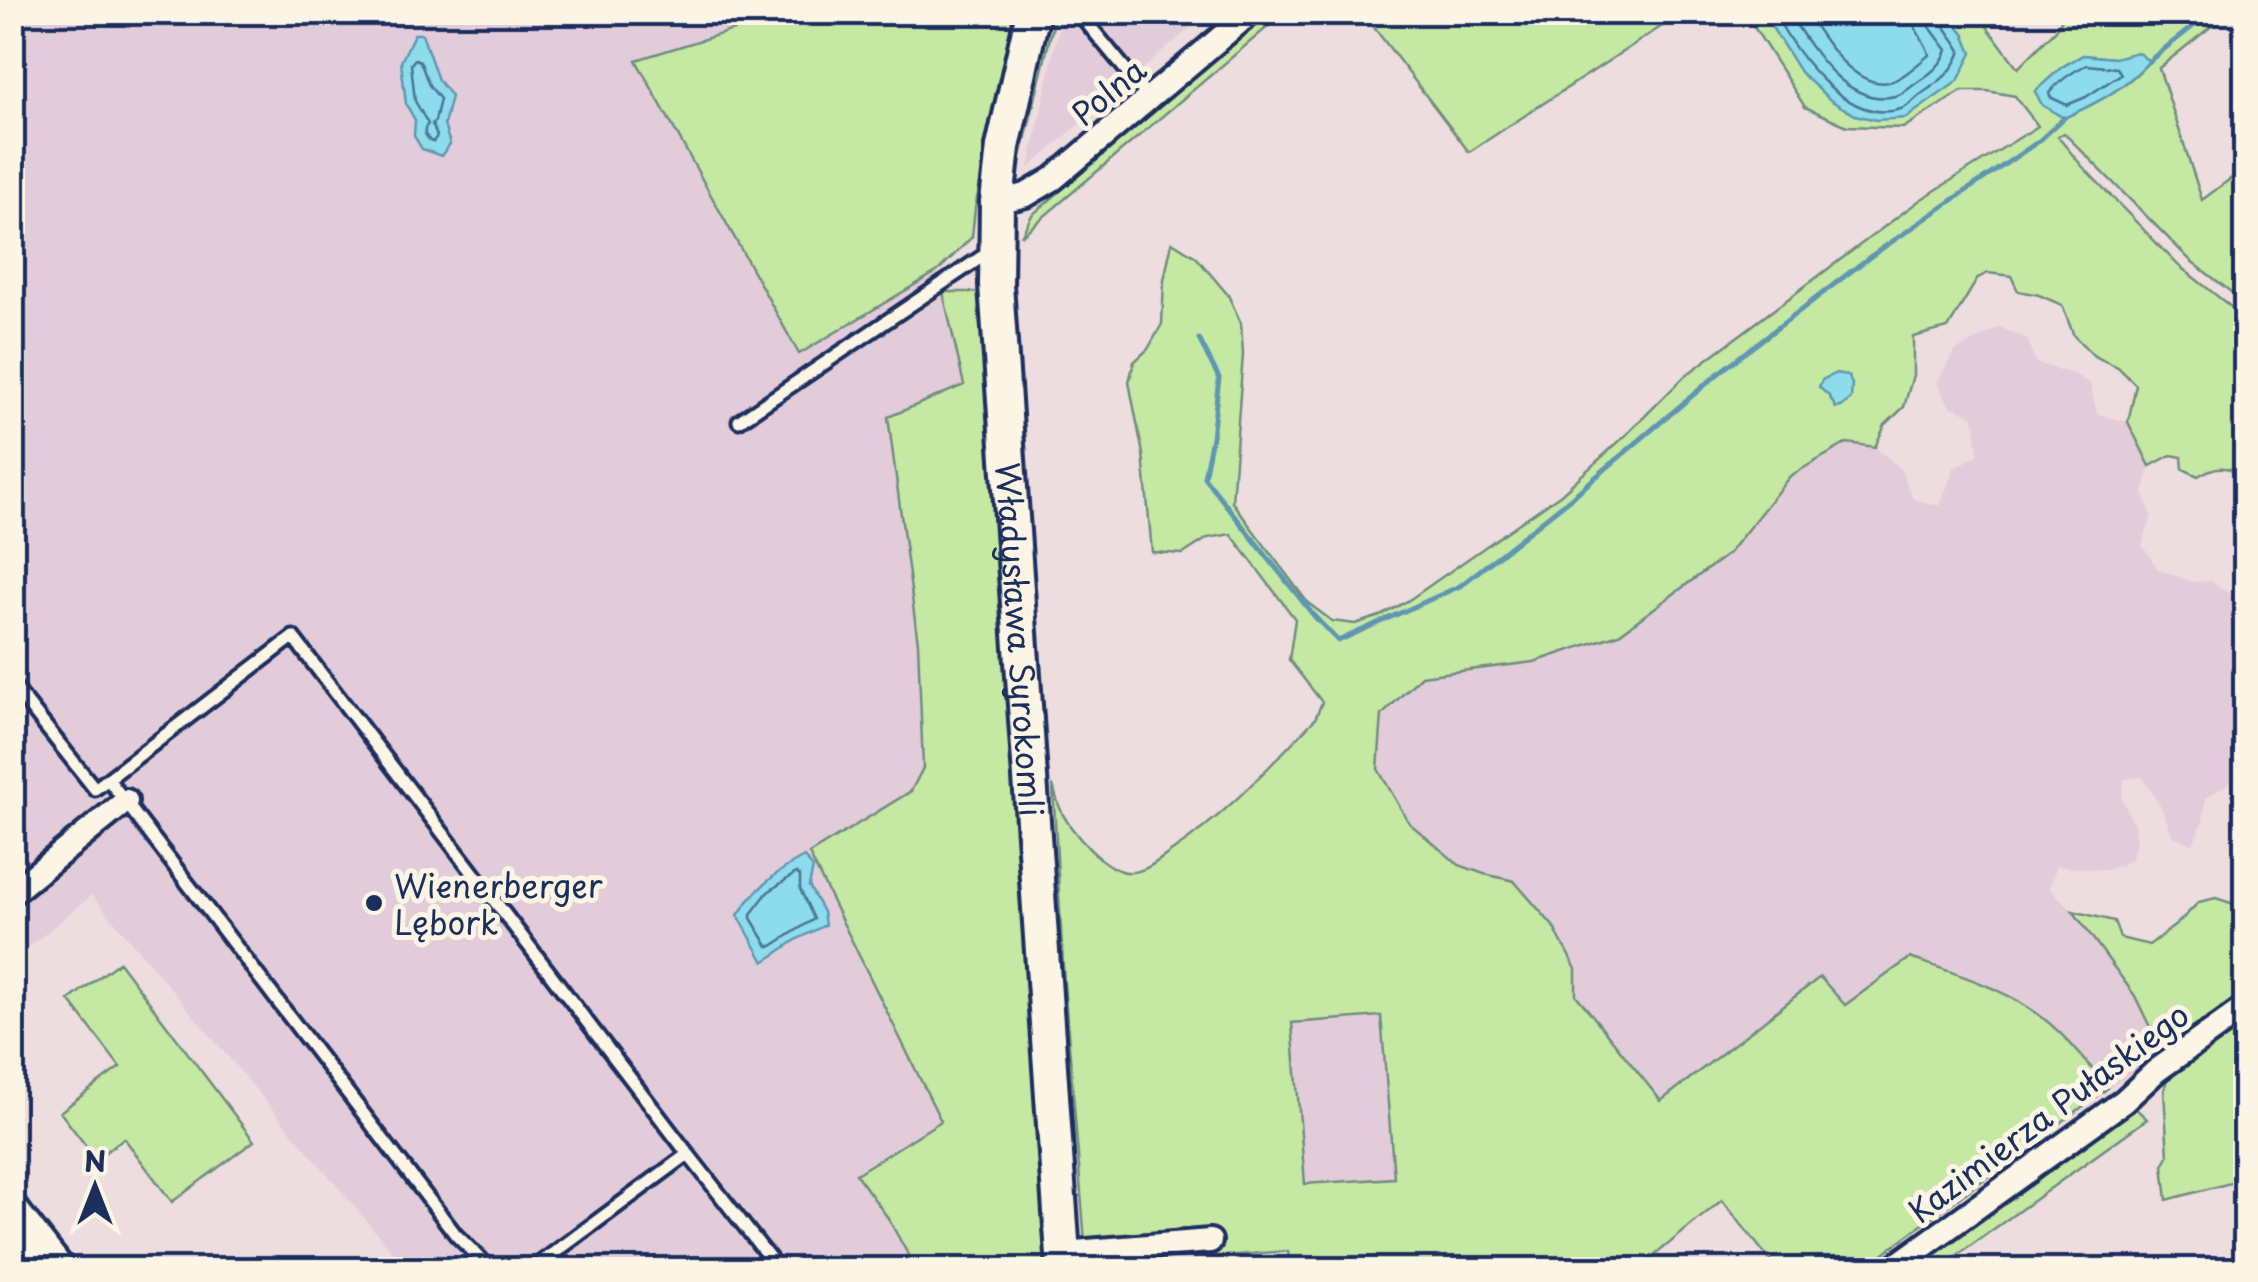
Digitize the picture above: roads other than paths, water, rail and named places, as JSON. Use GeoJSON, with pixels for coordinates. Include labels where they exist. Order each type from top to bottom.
{"type":"FeatureCollection","features":[{"type":"Feature","properties":{"kind":"street","name":"Władysława Syrokomli"},"geometry":{"type":"LineString","coordinates":[[1032,12],[1010,110],[995,247],[1063,1261]]}},
{"type":"Feature","properties":{"kind":"street","name":"Polna"},"geometry":{"type":"LineString","coordinates":[[997,202],[1026,195],[1053,180],[1251,12]]}},
{"type":"Feature","properties":{"kind":"street"},"geometry":{"type":"LineString","coordinates":[[12,894],[126,802]]}},
{"type":"Feature","properties":{"kind":"street","name":"Kazimierza Pułaskiego"},"geometry":{"type":"LineString","coordinates":[[1890,1270],[2124,1101],[2156,1071],[2246,1006]]}},
{"type":"Feature","properties":{"kind":"street"},"geometry":{"type":"LineString","coordinates":[[12,1212],[58,1270]]}},
{"type":"Feature","properties":{"kind":"street"},"geometry":{"type":"LineString","coordinates":[[1063,1261],[1210,1241]]}},
{"type":"Feature","properties":{"kind":"street"},"geometry":{"type":"LineString","coordinates":[[1175,1244],[1177,1270]]}},
{"type":"Feature","properties":{"kind":"lane"},"geometry":{"type":"LineString","coordinates":[[1078,12],[1150,98]]}},
{"type":"Feature","properties":{"kind":"lane"},"geometry":{"type":"LineString","coordinates":[[739,421],[995,247]]}},
{"type":"Feature","properties":{"kind":"lane"},"geometry":{"type":"LineString","coordinates":[[12,684],[95,789],[293,637],[779,1270]]}},
{"type":"Feature","properties":{"kind":"lane"},"geometry":{"type":"LineString","coordinates":[[108,779],[456,1235],[490,1268],[498,1270]]}},
{"type":"Feature","properties":{"kind":"lane"},"geometry":{"type":"LineString","coordinates":[[530,1270],[688,1154]]}},
{"type":"Feature","properties":{"kind":"water"},"geometry":{"type":"Polygon","coordinates":[[[1763,13],[1947,13],[1964,34],[1972,53],[1958,81],[1906,118],[1876,120],[1855,115],[1830,100],[1800,72],[1763,13]]]}},
{"type":"Feature","properties":{"kind":"water"},"geometry":{"type":"Polygon","coordinates":[[[414,34],[422,34],[438,80],[451,96],[444,125],[450,144],[441,156],[422,149],[414,136],[415,120],[406,104],[401,62],[414,34]]]}},
{"type":"Feature","properties":{"kind":"water"},"geometry":{"type":"Polygon","coordinates":[[[2137,52],[2149,61],[2140,71],[2110,94],[2064,118],[2042,105],[2035,91],[2083,55],[2115,58],[2137,52]]]}},
{"type":"Feature","properties":{"kind":"water"},"geometry":{"type":"Polygon","coordinates":[[[1836,373],[1848,376],[1852,384],[1851,399],[1836,408],[1819,387],[1822,380],[1836,373]]]}},
{"type":"Feature","properties":{"kind":"water"},"geometry":{"type":"Polygon","coordinates":[[[804,857],[813,868],[809,886],[823,912],[825,925],[764,962],[738,915],[767,882],[804,857]]]}},
{"type":"Feature","properties":{"kind":"waterway"},"geometry":{"type":"LineString","coordinates":[[2149,61],[2211,12]]}},
{"type":"Feature","properties":{"kind":"waterway"},"geometry":{"type":"LineString","coordinates":[[1199,339],[1219,378],[1204,477],[1338,641],[1460,586],[1725,368],[1871,256],[2039,141],[2064,118]]}},
{"type":"Feature","properties":{"kind":"place","name":"Wienerberger Lębork"},"geometry":{"type":"Point","coordinates":[374,903]}}]}
